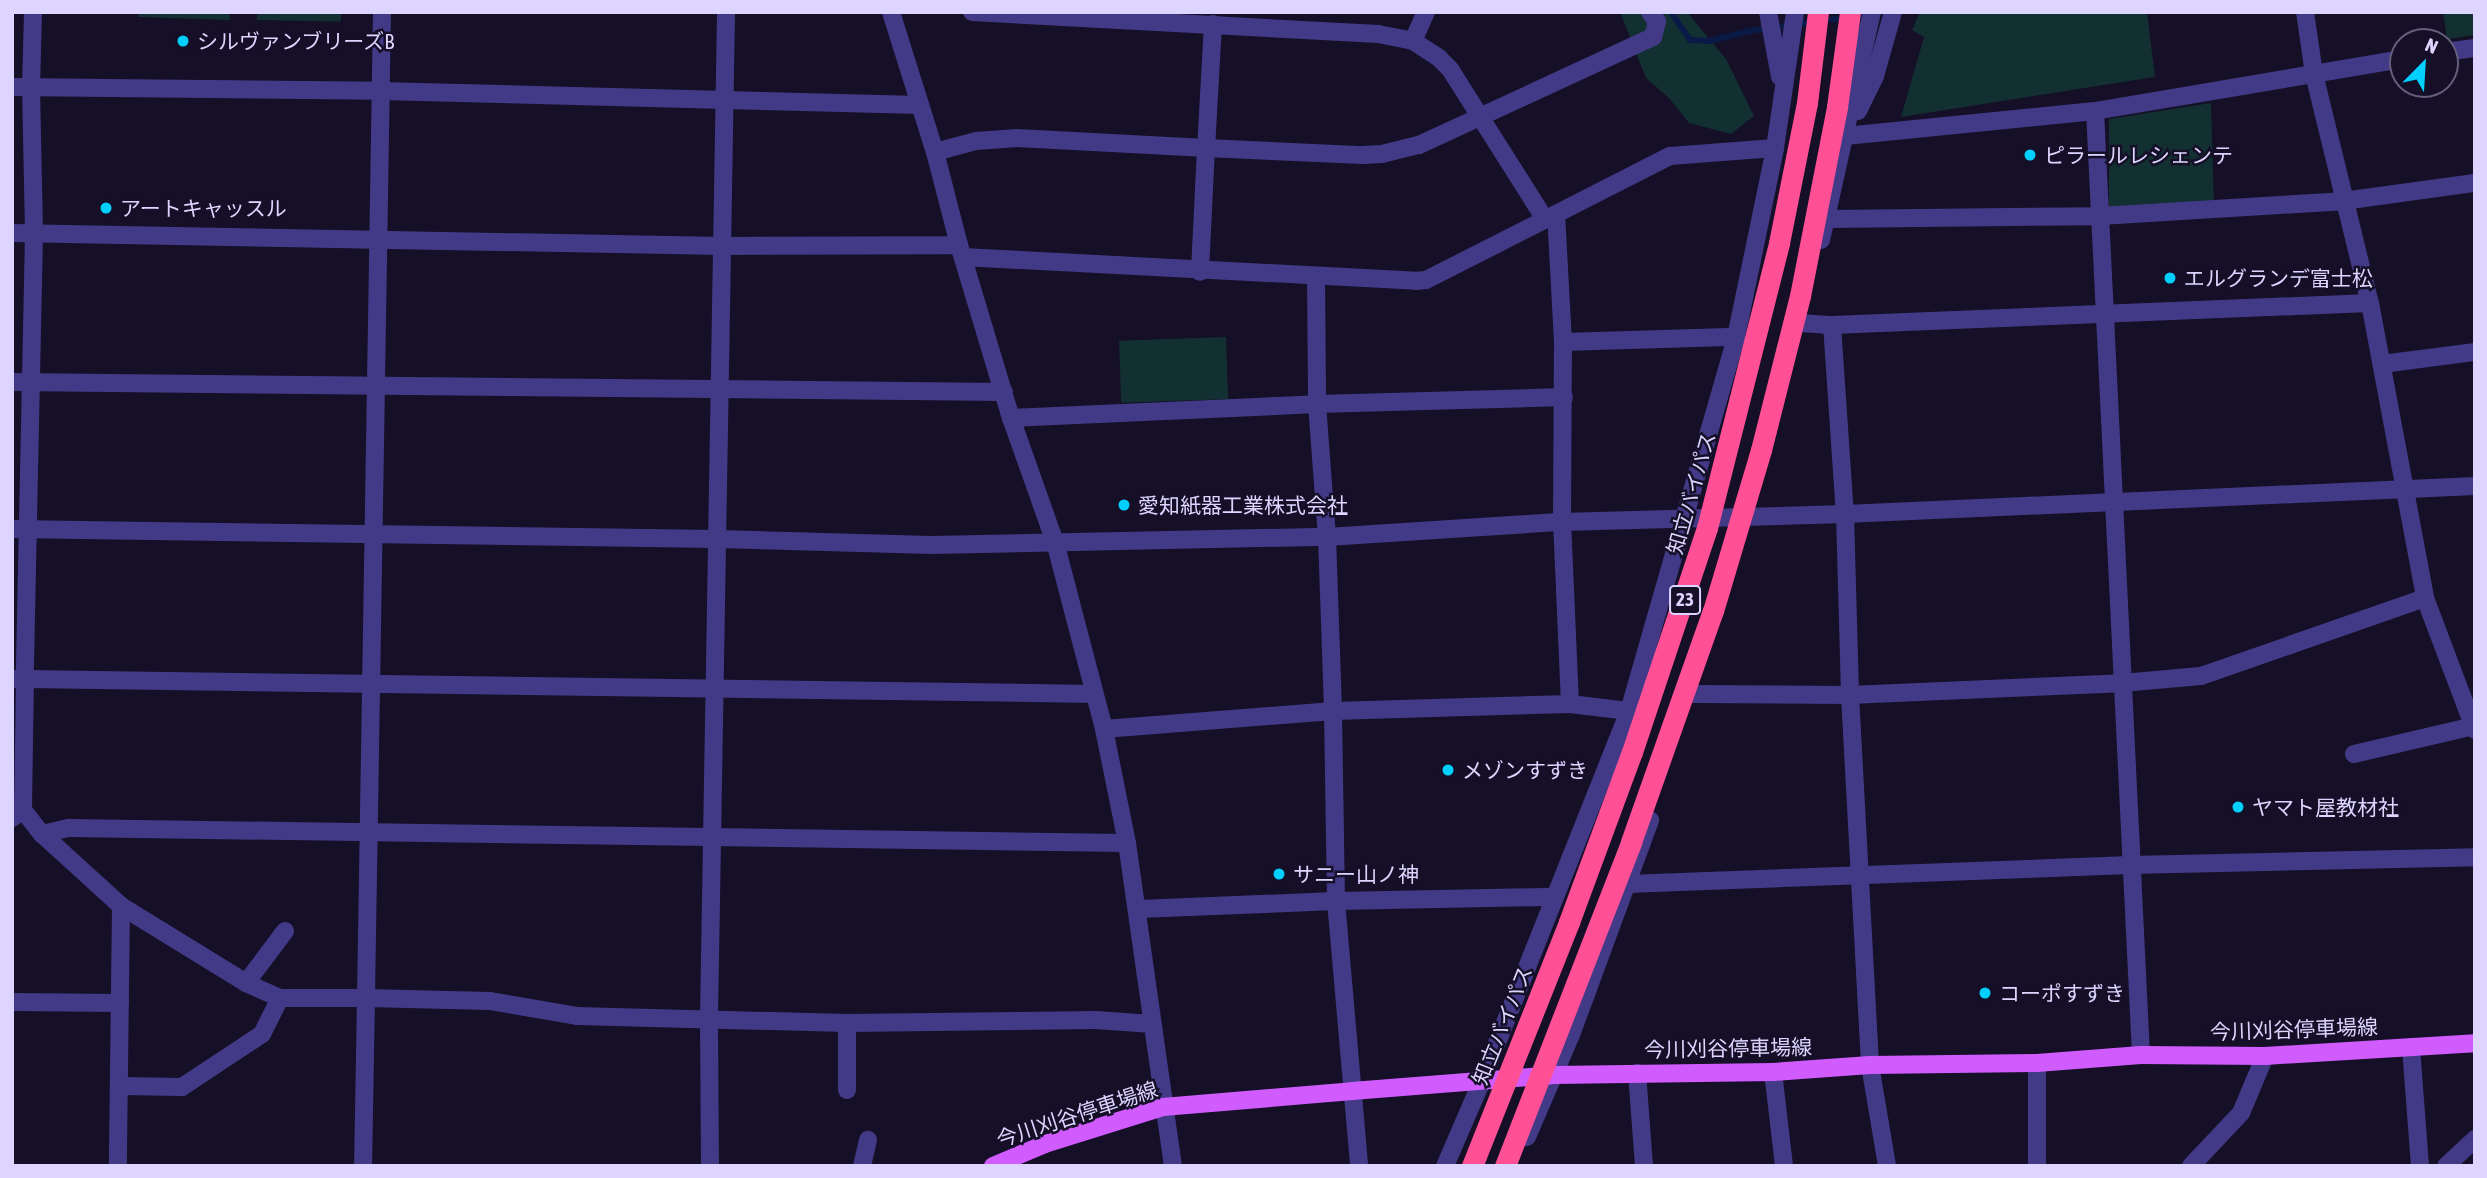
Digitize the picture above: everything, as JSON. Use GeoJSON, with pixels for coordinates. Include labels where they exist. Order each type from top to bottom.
{"type":"FeatureCollection","features":[{"type":"Feature","properties":{"kind":"highway","name":"知立バイパス"},"geometry":{"type":"LineString","coordinates":[[1472,1166],[1613,805],[1707,528],[1779,243],[1807,103],[1818,12]]}},
{"type":"Feature","properties":{"kind":"highway","name":"23"},"geometry":{"type":"LineString","coordinates":[[1505,1166],[1631,842],[1716,599],[1761,450],[1800,296],[1837,107],[1850,12]]}},
{"type":"Feature","properties":{"kind":"main road","name":"今川刈谷停車場線"},"geometry":{"type":"LineString","coordinates":[[993,1166],[1045,1144],[1163,1107],[1352,1091],[1481,1083],[1554,1075],[1773,1072],[1870,1065],[2037,1063],[2141,1055],[2264,1056],[2475,1043]]}},
{"type":"Feature","properties":{"kind":"street"},"geometry":{"type":"LineString","coordinates":[[33,12],[21,88],[34,234],[31,382],[20,529],[18,814],[121,906],[246,983],[280,998],[490,1001],[577,1016],[847,1023],[1097,1020],[1152,1024]]}},
{"type":"Feature","properties":{"kind":"street"},"geometry":{"type":"LineString","coordinates":[[363,1166],[382,12]]}},
{"type":"Feature","properties":{"kind":"street"},"geometry":{"type":"LineString","coordinates":[[710,1166],[709,1018],[726,12]]}},
{"type":"Feature","properties":{"kind":"street"},"geometry":{"type":"LineString","coordinates":[[972,12],[1378,34],[1413,41],[1439,58],[1450,69],[1551,217],[1563,342],[1562,522],[1570,704]]}},
{"type":"Feature","properties":{"kind":"street"},"geometry":{"type":"LineString","coordinates":[[1413,41],[1426,12]]}},
{"type":"Feature","properties":{"kind":"street"},"geometry":{"type":"LineString","coordinates":[[934,152],[976,141],[1017,138],[1340,155],[1382,154],[1419,145],[1481,118],[1614,52],[1653,37],[1657,22],[1650,12]]}},
{"type":"Feature","properties":{"kind":"street"},"geometry":{"type":"LineString","coordinates":[[1768,12],[1783,94]]}},
{"type":"Feature","properties":{"kind":"street"},"geometry":{"type":"LineString","coordinates":[[1445,1166],[1481,1083],[1629,710],[1736,337],[1775,148],[1795,12]]}},
{"type":"Feature","properties":{"kind":"street"},"geometry":{"type":"LineString","coordinates":[[1515,1166],[1554,1075],[1628,884],[1694,694],[1749,517],[1801,323],[1872,12]]}},
{"type":"Feature","properties":{"kind":"street"},"geometry":{"type":"LineString","coordinates":[[1845,136],[1875,76],[1893,12]]}},
{"type":"Feature","properties":{"kind":"street"},"geometry":{"type":"LineString","coordinates":[[2305,12],[2314,74],[2370,303],[2425,598],[2474,728],[2354,754]]}},
{"type":"Feature","properties":{"kind":"street"},"geometry":{"type":"LineString","coordinates":[[894,13],[961,251],[1012,418],[1055,542],[1104,729],[1138,909],[1173,1166]]}},
{"type":"Feature","properties":{"kind":"street"},"geometry":{"type":"LineString","coordinates":[[1200,272],[1213,24]]}},
{"type":"Feature","properties":{"kind":"street"},"geometry":{"type":"LineString","coordinates":[[1845,136],[2095,111],[2389,61]]}},
{"type":"Feature","properties":{"kind":"street"},"geometry":{"type":"LineString","coordinates":[[21,88],[381,91],[920,105]]}},
{"type":"Feature","properties":{"kind":"street"},"geometry":{"type":"LineString","coordinates":[[2095,111],[2141,1055]]}},
{"type":"Feature","properties":{"kind":"street"},"geometry":{"type":"LineString","coordinates":[[12,233],[961,251],[1200,272],[1426,280],[1670,156],[1775,148]]}},
{"type":"Feature","properties":{"kind":"street"},"geometry":{"type":"LineString","coordinates":[[1826,219],[2100,216],[2343,201],[2475,183]]}},
{"type":"Feature","properties":{"kind":"street"},"geometry":{"type":"LineString","coordinates":[[1316,277],[1317,404],[1327,537],[1334,711],[1336,901],[1359,1166]]}},
{"type":"Feature","properties":{"kind":"street"},"geometry":{"type":"LineString","coordinates":[[1801,323],[1832,325],[2370,303]]}},
{"type":"Feature","properties":{"kind":"street"},"geometry":{"type":"LineString","coordinates":[[1832,325],[1845,514],[1850,695],[1870,1065],[1887,1166]]}},
{"type":"Feature","properties":{"kind":"street"},"geometry":{"type":"LineString","coordinates":[[1563,342],[1736,337]]}},
{"type":"Feature","properties":{"kind":"street"},"geometry":{"type":"LineString","coordinates":[[2382,363],[2475,352]]}},
{"type":"Feature","properties":{"kind":"street"},"geometry":{"type":"LineString","coordinates":[[12,382],[377,383],[1004,392]]}},
{"type":"Feature","properties":{"kind":"street"},"geometry":{"type":"LineString","coordinates":[[1012,418],[1317,404],[1564,397]]}},
{"type":"Feature","properties":{"kind":"street"},"geometry":{"type":"LineString","coordinates":[[20,529],[717,538],[931,545],[1327,537],[1562,522],[1845,514],[2475,486]]}},
{"type":"Feature","properties":{"kind":"street"},"geometry":{"type":"LineString","coordinates":[[1694,694],[1850,695],[2122,683],[2202,676],[2425,598]]}},
{"type":"Feature","properties":{"kind":"street"},"geometry":{"type":"LineString","coordinates":[[19,679],[1094,694]]}},
{"type":"Feature","properties":{"kind":"street"},"geometry":{"type":"LineString","coordinates":[[1104,729],[1334,711],[1570,704],[1629,710]]}},
{"type":"Feature","properties":{"kind":"street"},"geometry":{"type":"LineString","coordinates":[[42,834],[69,828],[1127,843]]}},
{"type":"Feature","properties":{"kind":"street"},"geometry":{"type":"LineString","coordinates":[[1628,884],[1859,877],[2130,864],[2475,857]]}},
{"type":"Feature","properties":{"kind":"street"},"geometry":{"type":"LineString","coordinates":[[1138,909],[1336,901],[1554,897]]}},
{"type":"Feature","properties":{"kind":"street"},"geometry":{"type":"LineString","coordinates":[[118,1166],[121,906]]}},
{"type":"Feature","properties":{"kind":"street"},"geometry":{"type":"LineString","coordinates":[[246,983],[285,931]]}},
{"type":"Feature","properties":{"kind":"street"},"geometry":{"type":"LineString","coordinates":[[120,1086],[182,1087],[262,1034],[280,998]]}},
{"type":"Feature","properties":{"kind":"street"},"geometry":{"type":"LineString","coordinates":[[12,1002],[120,1003]]}},
{"type":"Feature","properties":{"kind":"street"},"geometry":{"type":"LineString","coordinates":[[847,1023],[847,1090]]}},
{"type":"Feature","properties":{"kind":"street"},"geometry":{"type":"LineString","coordinates":[[2411,1047],[2420,1166]]}},
{"type":"Feature","properties":{"kind":"street"},"geometry":{"type":"LineString","coordinates":[[2191,1166],[2241,1112],[2264,1056]]}},
{"type":"Feature","properties":{"kind":"street"},"geometry":{"type":"LineString","coordinates":[[2037,1063],[2037,1166]]}},
{"type":"Feature","properties":{"kind":"street"},"geometry":{"type":"LineString","coordinates":[[1773,1072],[1784,1166]]}},
{"type":"Feature","properties":{"kind":"street"},"geometry":{"type":"LineString","coordinates":[[1637,1073],[1644,1166]]}},
{"type":"Feature","properties":{"kind":"street"},"geometry":{"type":"LineString","coordinates":[[2446,1166],[2475,1139]]}},
{"type":"Feature","properties":{"kind":"street"},"geometry":{"type":"LineString","coordinates":[[862,1166],[868,1140]]}},
{"type":"Feature","properties":{"kind":"green space"},"geometry":{"type":"Polygon","coordinates":[[[138,12],[229,12],[230,20],[138,17],[138,12]]]}},
{"type":"Feature","properties":{"kind":"green space"},"geometry":{"type":"Polygon","coordinates":[[[257,12],[341,13],[341,21],[257,20],[257,12]]]}},
{"type":"Feature","properties":{"kind":"green space"},"geometry":{"type":"Polygon","coordinates":[[[1620,12],[1687,12],[1726,59],[1754,116],[1731,134],[1689,123],[1669,98],[1646,78],[1620,12]]]}},
{"type":"Feature","properties":{"kind":"green space"},"geometry":{"type":"Polygon","coordinates":[[[1920,12],[2147,12],[2155,77],[1901,117],[1924,37],[1912,30],[1920,12]]]}},
{"type":"Feature","properties":{"kind":"green space"},"geometry":{"type":"Polygon","coordinates":[[[2443,12],[2475,12],[2475,35],[2459,37],[2459,28],[2445,28],[2443,12]]]}},
{"type":"Feature","properties":{"kind":"green space"},"geometry":{"type":"Polygon","coordinates":[[[2211,103],[2214,206],[2109,214],[2109,119],[2211,103]]]}},
{"type":"Feature","properties":{"kind":"green space"},"geometry":{"type":"Polygon","coordinates":[[[1226,337],[1228,399],[1121,403],[1119,341],[1226,337]]]}},
{"type":"Feature","properties":{"kind":"waterway"},"geometry":{"type":"LineString","coordinates":[[1671,12],[1690,40],[1710,41],[1749,31],[1882,12]]}},
{"type":"Feature","properties":{"kind":"place","name":"シルヴァンブリーズB"},"geometry":{"type":"Point","coordinates":[183,41]}},
{"type":"Feature","properties":{"kind":"place","name":"ピラールレシェンテ"},"geometry":{"type":"Point","coordinates":[2030,155]}},
{"type":"Feature","properties":{"kind":"place","name":"アートキャッスル"},"geometry":{"type":"Point","coordinates":[106,208]}},
{"type":"Feature","properties":{"kind":"place","name":"エルグランデ富士松"},"geometry":{"type":"Point","coordinates":[2170,278]}},
{"type":"Feature","properties":{"kind":"place","name":"愛知紙器工業株式会社"},"geometry":{"type":"Point","coordinates":[1124,505]}},
{"type":"Feature","properties":{"kind":"place","name":"メゾンすずき"},"geometry":{"type":"Point","coordinates":[1448,770]}},
{"type":"Feature","properties":{"kind":"place","name":"ヤマト屋教材社"},"geometry":{"type":"Point","coordinates":[2238,807]}},
{"type":"Feature","properties":{"kind":"place","name":"サニー山ノ神"},"geometry":{"type":"Point","coordinates":[1279,874]}},
{"type":"Feature","properties":{"kind":"place","name":"コーポすずき"},"geometry":{"type":"Point","coordinates":[1985,993]}}]}
